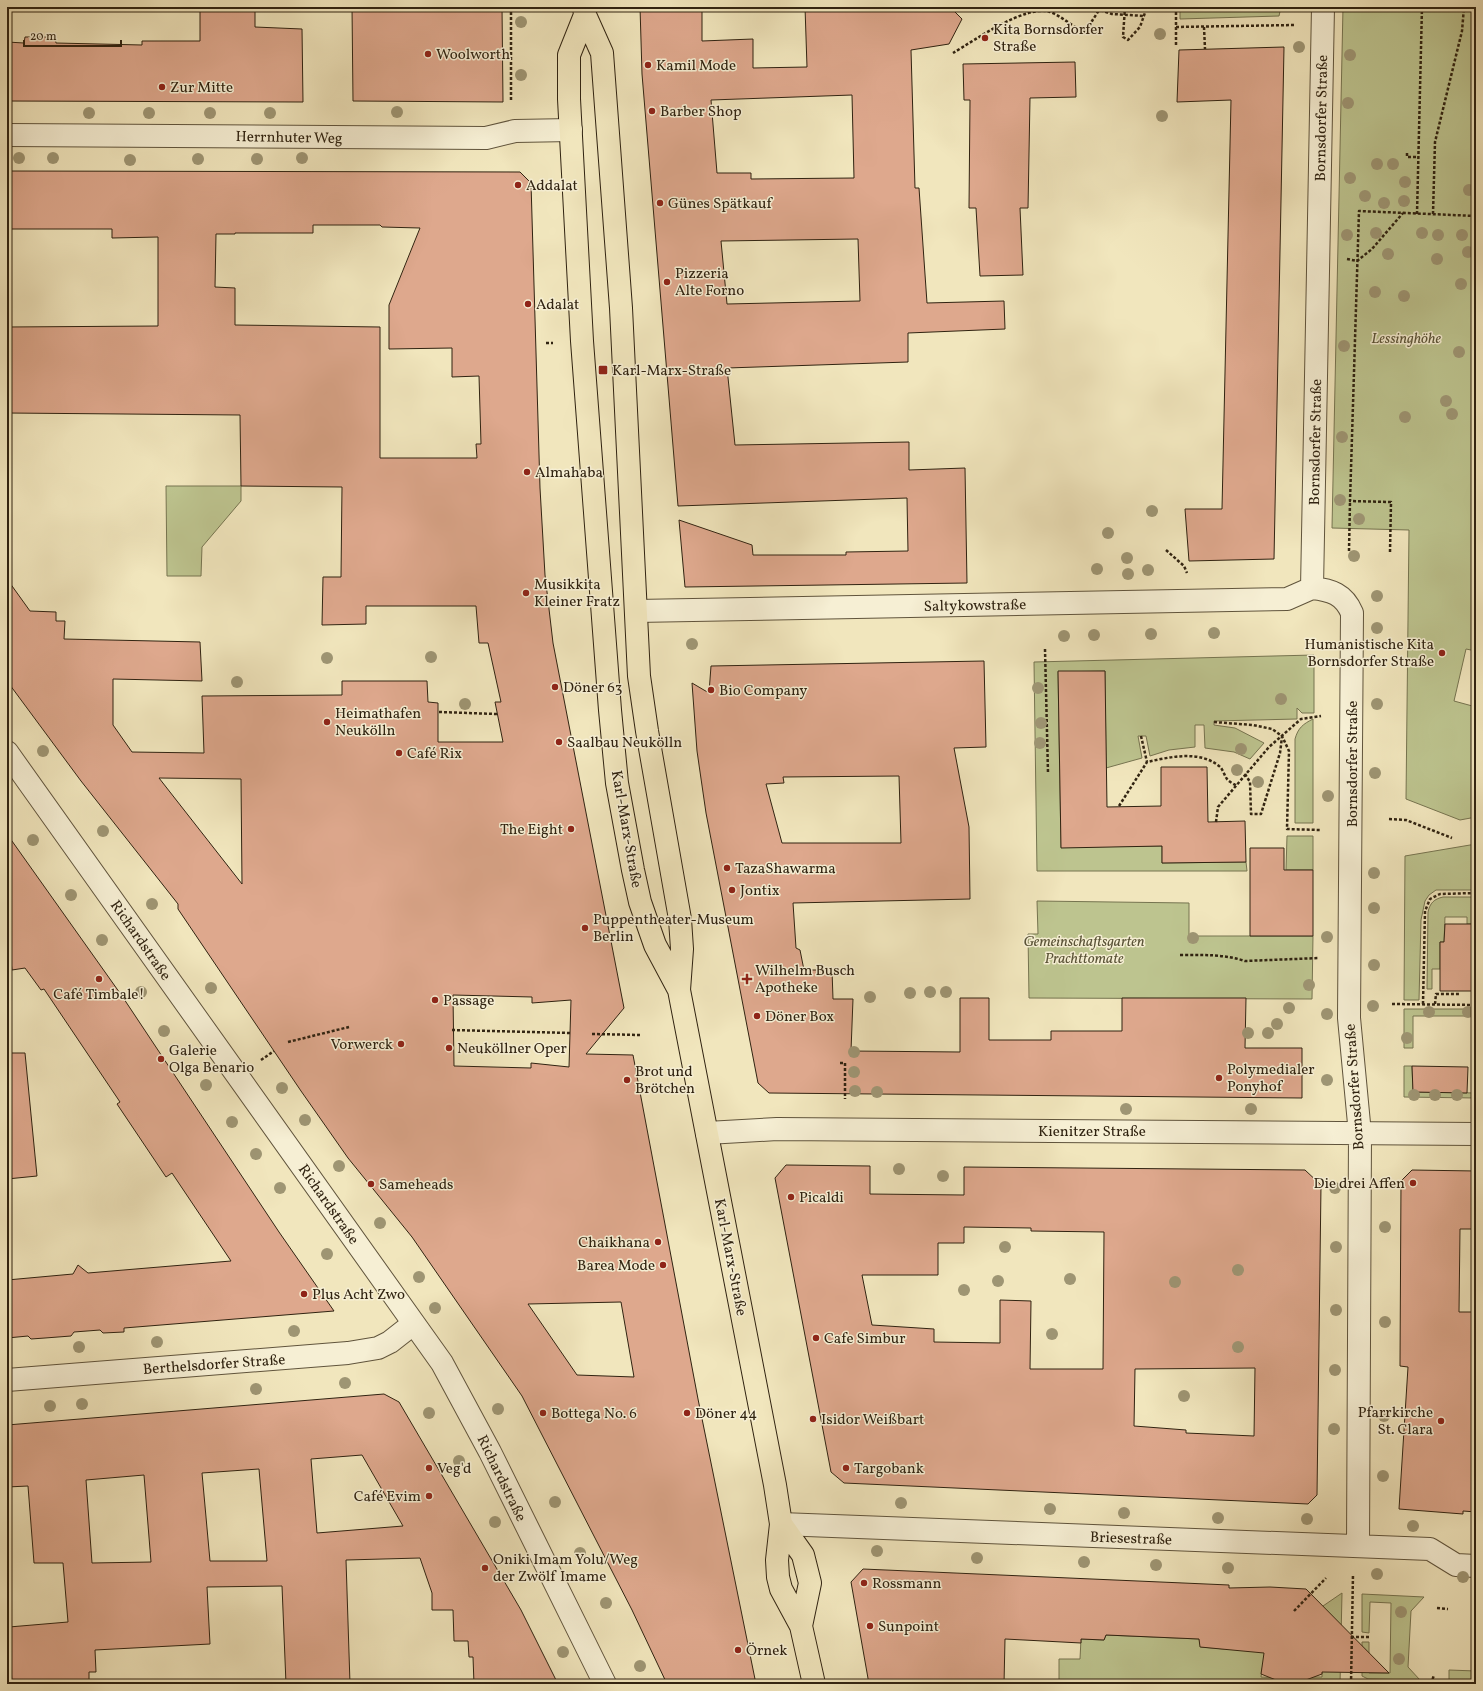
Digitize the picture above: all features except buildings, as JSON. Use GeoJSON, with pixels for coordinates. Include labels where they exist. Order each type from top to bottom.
{"type":"FeatureCollection","features":[{"type":"Feature","properties":{"kind":"main road","name":"Karl-Marx-Straße"},"geometry":{"type":"LineString","coordinates":[[585,11],[569,55],[570,130],[582,341],[617,783],[640,902],[655,945],[679,990]]}},
{"type":"Feature","properties":{"kind":"main road","name":"Karl-Marx-Straße"},"geometry":{"type":"LineString","coordinates":[[585,11],[602,53],[621,308],[642,701],[680,919],[682,949],[679,990],[775,1486],[781,1524],[777,1560],[778,1577],[781,1589],[801,1626],[814,1684]]}},
{"type":"Feature","properties":{"kind":"main road","name":"Karl-Marx-Straße"},"geometry":{"type":"LineString","coordinates":[[781,1524],[803,1555],[810,1583],[801,1626]]}},
{"type":"Feature","properties":{"kind":"street","name":"Bornsdorfer Straße"},"geometry":{"type":"LineString","coordinates":[[1324,7],[1312,588],[1330,590],[1342,597],[1348,604],[1352,613],[1349,1018],[1360,1134],[1358,1546]]}},
{"type":"Feature","properties":{"kind":"street","name":"Herrnhuter Weg"},"geometry":{"type":"LineString","coordinates":[[7,135],[478,138],[515,131],[570,130]]}},
{"type":"Feature","properties":{"kind":"street","name":"Saltykowstraße"},"geometry":{"type":"LineString","coordinates":[[636,611],[1287,599],[1312,588]]}},
{"type":"Feature","properties":{"kind":"street","name":"Richardstraße"},"geometry":{"type":"LineString","coordinates":[[7,752],[452,1379],[605,1684]]}},
{"type":"Feature","properties":{"kind":"street","name":"Kienitzer Straße"},"geometry":{"type":"LineString","coordinates":[[707,1133],[777,1129],[1476,1134]]}},
{"type":"Feature","properties":{"kind":"street","name":"Berthelsdorfer Straße"},"geometry":{"type":"LineString","coordinates":[[7,1380],[348,1353],[378,1348],[390,1342],[413,1324]]}},
{"type":"Feature","properties":{"kind":"street","name":"Briesestraße"},"geometry":{"type":"LineString","coordinates":[[781,1524],[1430,1549],[1456,1565],[1476,1566]]}},
{"type":"Feature","properties":{"kind":"path"},"geometry":{"type":"LineString","coordinates":[[511,7],[511,106]]}},
{"type":"Feature","properties":{"kind":"path"},"geometry":{"type":"LineString","coordinates":[[1051,12],[1052,7]]}},
{"type":"Feature","properties":{"kind":"path"},"geometry":{"type":"LineString","coordinates":[[1091,7],[1100,8],[1112,14],[1125,13],[1144,16]]}},
{"type":"Feature","properties":{"kind":"path"},"geometry":{"type":"LineString","coordinates":[[1125,7],[1122,33],[1123,37],[1128,40],[1140,27],[1147,7]]}},
{"type":"Feature","properties":{"kind":"path"},"geometry":{"type":"LineString","coordinates":[[1176,7],[1176,46]]}},
{"type":"Feature","properties":{"kind":"path"},"geometry":{"type":"LineString","coordinates":[[1417,214],[1422,7]]}},
{"type":"Feature","properties":{"kind":"path"},"geometry":{"type":"LineString","coordinates":[[1433,214],[1435,142],[1462,31],[1464,7]]}},
{"type":"Feature","properties":{"kind":"path"},"geometry":{"type":"LineString","coordinates":[[953,53],[1020,16],[1042,11],[1051,12],[1084,32],[1100,8]]}},
{"type":"Feature","properties":{"kind":"path"},"geometry":{"type":"LineString","coordinates":[[1176,27],[1294,25]]}},
{"type":"Feature","properties":{"kind":"path"},"geometry":{"type":"LineString","coordinates":[[1204,27],[1205,49]]}},
{"type":"Feature","properties":{"kind":"path"},"geometry":{"type":"LineString","coordinates":[[1407,153],[1407,158],[1418,157]]}},
{"type":"Feature","properties":{"kind":"path"},"geometry":{"type":"LineString","coordinates":[[1349,552],[1359,211],[1476,216]]}},
{"type":"Feature","properties":{"kind":"path"},"geometry":{"type":"LineString","coordinates":[[1357,261],[1372,249],[1403,213]]}},
{"type":"Feature","properties":{"kind":"path"},"geometry":{"type":"LineString","coordinates":[[1318,252],[1357,261]]}},
{"type":"Feature","properties":{"kind":"path"},"geometry":{"type":"LineString","coordinates":[[1350,501],[1391,502],[1390,552]]}},
{"type":"Feature","properties":{"kind":"path"},"geometry":{"type":"LineString","coordinates":[[1166,550],[1184,566],[1188,577]]}},
{"type":"Feature","properties":{"kind":"path"},"geometry":{"type":"LineString","coordinates":[[1045,649],[1048,774]]}},
{"type":"Feature","properties":{"kind":"path"},"geometry":{"type":"LineString","coordinates":[[439,712],[497,714]]}},
{"type":"Feature","properties":{"kind":"path"},"geometry":{"type":"LineString","coordinates":[[1216,822],[1218,807],[1237,786],[1245,774],[1282,736],[1302,719],[1321,716]]}},
{"type":"Feature","properties":{"kind":"path"},"geometry":{"type":"LineString","coordinates":[[1214,722],[1253,725],[1272,729],[1282,736],[1289,751],[1287,829],[1320,830]]}},
{"type":"Feature","properties":{"kind":"path"},"geometry":{"type":"LineString","coordinates":[[1119,806],[1147,762],[1141,736]]}},
{"type":"Feature","properties":{"kind":"path"},"geometry":{"type":"LineString","coordinates":[[1245,774],[1250,782],[1251,814],[1261,814],[1280,753],[1282,736]]}},
{"type":"Feature","properties":{"kind":"path"},"geometry":{"type":"LineString","coordinates":[[1147,762],[1186,756],[1208,758],[1221,767],[1227,780],[1237,786]]}},
{"type":"Feature","properties":{"kind":"path"},"geometry":{"type":"LineString","coordinates":[[1389,819],[1406,820],[1452,838]]}},
{"type":"Feature","properties":{"kind":"path"},"geometry":{"type":"LineString","coordinates":[[1423,1004],[1424,919],[1427,904],[1435,895],[1476,894]]}},
{"type":"Feature","properties":{"kind":"path"},"geometry":{"type":"LineString","coordinates":[[1180,955],[1213,954],[1234,957],[1245,961],[1319,958]]}},
{"type":"Feature","properties":{"kind":"path"},"geometry":{"type":"LineString","coordinates":[[1436,1004],[1436,994],[1459,994]]}},
{"type":"Feature","properties":{"kind":"path"},"geometry":{"type":"LineString","coordinates":[[1392,1004],[1476,1005]]}},
{"type":"Feature","properties":{"kind":"path"},"geometry":{"type":"LineString","coordinates":[[288,1042],[349,1027]]}},
{"type":"Feature","properties":{"kind":"path"},"geometry":{"type":"LineString","coordinates":[[452,1030],[570,1033]]}},
{"type":"Feature","properties":{"kind":"path"},"geometry":{"type":"LineString","coordinates":[[592,1034],[641,1035]]}},
{"type":"Feature","properties":{"kind":"path"},"geometry":{"type":"LineString","coordinates":[[266,1056],[274,1051]]}},
{"type":"Feature","properties":{"kind":"path"},"geometry":{"type":"LineString","coordinates":[[840,1063],[845,1063],[845,1099]]}},
{"type":"Feature","properties":{"kind":"path"},"geometry":{"type":"LineString","coordinates":[[1351,1684],[1353,1569],[1358,1546]]}},
{"type":"Feature","properties":{"kind":"path"},"geometry":{"type":"LineString","coordinates":[[1294,1611],[1326,1578]]}},
{"type":"Feature","properties":{"kind":"path"},"geometry":{"type":"LineString","coordinates":[[1437,1608],[1448,1609]]}},
{"type":"Feature","properties":{"kind":"path"},"geometry":{"type":"LineString","coordinates":[[1352,1637],[1369,1638]]}},
{"type":"Feature","properties":{"kind":"path"},"geometry":{"type":"LineString","coordinates":[[1432,1684],[1434,1675]]}},
{"type":"Feature","properties":{"kind":"green space"},"geometry":{"type":"Polygon","coordinates":[[[1180,7],[1281,7],[1279,16],[1180,19],[1180,7]]]}},
{"type":"Feature","properties":{"kind":"green space","name":"Lessinghöhe"},"geometry":{"type":"Polygon","coordinates":[[[1343,7],[1476,7],[1476,651],[1466,649],[1454,701],[1476,707],[1476,817],[1460,820],[1406,799],[1409,530],[1332,528],[1343,7]]]}},
{"type":"Feature","properties":{"kind":"green space"},"geometry":{"type":"Polygon","coordinates":[[[166,486],[241,486],[241,501],[202,547],[201,576],[167,576],[166,486]]]}},
{"type":"Feature","properties":{"kind":"green space"},"geometry":{"type":"Polygon","coordinates":[[[1314,655],[1314,713],[1302,713],[1297,708],[1297,719],[1214,721],[1214,725],[1235,728],[1264,743],[1250,759],[1234,752],[1205,748],[1204,725],[1195,725],[1195,747],[1169,750],[1150,756],[1146,736],[1138,736],[1142,758],[1106,768],[1105,671],[1058,672],[1061,847],[1162,846],[1162,863],[1246,862],[1247,871],[1037,871],[1034,662],[1314,655]]]}},
{"type":"Feature","properties":{"kind":"green space"},"geometry":{"type":"Polygon","coordinates":[[[1313,719],[1313,823],[1295,823],[1295,739],[1301,727],[1313,719]]]}},
{"type":"Feature","properties":{"kind":"green space"},"geometry":{"type":"Polygon","coordinates":[[[1287,836],[1313,836],[1313,870],[1286,870],[1287,836]]]}},
{"type":"Feature","properties":{"kind":"green space"},"geometry":{"type":"Polygon","coordinates":[[[1476,844],[1476,890],[1436,890],[1429,895],[1425,901],[1421,920],[1419,1000],[1404,1000],[1405,856],[1476,844]]]}},
{"type":"Feature","properties":{"kind":"green space"},"geometry":{"type":"Polygon","coordinates":[[[1443,897],[1476,897],[1476,924],[1467,924],[1467,917],[1445,917],[1444,942],[1440,942],[1440,969],[1432,969],[1432,989],[1427,989],[1428,912],[1433,902],[1443,897]]]}},
{"type":"Feature","properties":{"kind":"green space","name":"Gemeinschaftsgarten Prachttomate"},"geometry":{"type":"Polygon","coordinates":[[[1037,901],[1189,903],[1189,936],[1313,936],[1312,999],[1029,998],[1028,934],[1038,934],[1037,901]]]}},
{"type":"Feature","properties":{"kind":"green space"},"geometry":{"type":"Polygon","coordinates":[[[1404,1009],[1476,1009],[1476,1016],[1413,1016],[1413,1048],[1404,1048],[1404,1009]]]}},
{"type":"Feature","properties":{"kind":"green space"},"geometry":{"type":"Polygon","coordinates":[[[1404,1066],[1412,1066],[1413,1092],[1476,1093],[1476,1098],[1404,1097],[1404,1066]]]}},
{"type":"Feature","properties":{"kind":"green space"},"geometry":{"type":"Polygon","coordinates":[[[1342,1593],[1340,1684],[1295,1684],[1298,1683],[1298,1677],[1322,1677],[1323,1606],[1342,1593]]]}},
{"type":"Feature","properties":{"kind":"green space"},"geometry":{"type":"Polygon","coordinates":[[[1362,1594],[1424,1597],[1411,1611],[1408,1667],[1420,1680],[1368,1679],[1362,1676],[1362,1642],[1369,1642],[1369,1673],[1390,1673],[1391,1603],[1370,1602],[1369,1633],[1362,1632],[1362,1594]]]}},
{"type":"Feature","properties":{"kind":"green space"},"geometry":{"type":"Polygon","coordinates":[[[1106,1635],[1199,1639],[1201,1647],[1224,1649],[1265,1639],[1271,1645],[1262,1669],[1261,1677],[1282,1678],[1282,1683],[1286,1684],[1059,1684],[1059,1659],[1080,1659],[1081,1639],[1104,1640],[1106,1635]]]}},
{"type":"Feature","properties":{"kind":"green space"},"geometry":{"type":"Polygon","coordinates":[[[1449,1670],[1476,1671],[1476,1681],[1449,1680],[1449,1670]]]}},
{"type":"Feature","properties":{"kind":"place","name":"Kita Bornsdorfer Straße"},"geometry":{"type":"Point","coordinates":[985,38]}},
{"type":"Feature","properties":{"kind":"place","name":"Woolworth"},"geometry":{"type":"Point","coordinates":[428,54]}},
{"type":"Feature","properties":{"kind":"place","name":"Kamil Mode"},"geometry":{"type":"Point","coordinates":[648,65]}},
{"type":"Feature","properties":{"kind":"place","name":"Zur Mitte"},"geometry":{"type":"Point","coordinates":[162,87]}},
{"type":"Feature","properties":{"kind":"place","name":"Barber Shop"},"geometry":{"type":"Point","coordinates":[652,111]}},
{"type":"Feature","properties":{"kind":"place","name":"Addalat"},"geometry":{"type":"Point","coordinates":[518,185]}},
{"type":"Feature","properties":{"kind":"place","name":"Günes Spätkauf"},"geometry":{"type":"Point","coordinates":[660,203]}},
{"type":"Feature","properties":{"kind":"place","name":"Pizzeria Alte Forno"},"geometry":{"type":"Point","coordinates":[667,282]}},
{"type":"Feature","properties":{"kind":"place","name":"Adalat"},"geometry":{"type":"Point","coordinates":[528,304]}},
{"type":"Feature","properties":{"kind":"place","name":"Karl-Marx-Straße"},"geometry":{"type":"Point","coordinates":[603,370]}},
{"type":"Feature","properties":{"kind":"place","name":"Almahaba"},"geometry":{"type":"Point","coordinates":[527,472]}},
{"type":"Feature","properties":{"kind":"place","name":"Musikkita Kleiner Fratz"},"geometry":{"type":"Point","coordinates":[526,593]}},
{"type":"Feature","properties":{"kind":"place","name":"Humanistische Kita Bornsdorfer Straße"},"geometry":{"type":"Point","coordinates":[1442,653]}},
{"type":"Feature","properties":{"kind":"place","name":"Döner 63"},"geometry":{"type":"Point","coordinates":[555,687]}},
{"type":"Feature","properties":{"kind":"place","name":"Bio Company"},"geometry":{"type":"Point","coordinates":[711,690]}},
{"type":"Feature","properties":{"kind":"place","name":"Heimathafen Neukölln"},"geometry":{"type":"Point","coordinates":[327,722]}},
{"type":"Feature","properties":{"kind":"place","name":"Saalbau Neukölln"},"geometry":{"type":"Point","coordinates":[559,742]}},
{"type":"Feature","properties":{"kind":"place","name":"Café Rix"},"geometry":{"type":"Point","coordinates":[399,753]}},
{"type":"Feature","properties":{"kind":"place","name":"The Eight"},"geometry":{"type":"Point","coordinates":[571,829]}},
{"type":"Feature","properties":{"kind":"place","name":"TazaShawarma"},"geometry":{"type":"Point","coordinates":[727,868]}},
{"type":"Feature","properties":{"kind":"place","name":"Jontix"},"geometry":{"type":"Point","coordinates":[732,890]}},
{"type":"Feature","properties":{"kind":"place","name":"Puppentheater-Museum Berlin"},"geometry":{"type":"Point","coordinates":[585,928]}},
{"type":"Feature","properties":{"kind":"place","name":"Café Timbale!"},"geometry":{"type":"Point","coordinates":[99,979]}},
{"type":"Feature","properties":{"kind":"place","name":"Wilhelm Busch Apotheke"},"geometry":{"type":"Point","coordinates":[747,979]}},
{"type":"Feature","properties":{"kind":"place","name":"Passage"},"geometry":{"type":"Point","coordinates":[435,1000]}},
{"type":"Feature","properties":{"kind":"place","name":"Döner Box"},"geometry":{"type":"Point","coordinates":[757,1016]}},
{"type":"Feature","properties":{"kind":"place","name":"Vorwerck"},"geometry":{"type":"Point","coordinates":[401,1044]}},
{"type":"Feature","properties":{"kind":"place","name":"Neuköllner Oper"},"geometry":{"type":"Point","coordinates":[449,1048]}},
{"type":"Feature","properties":{"kind":"place","name":"Galerie Olga Benario"},"geometry":{"type":"Point","coordinates":[161,1059]}},
{"type":"Feature","properties":{"kind":"place","name":"Polymedialer Ponyhof"},"geometry":{"type":"Point","coordinates":[1219,1078]}},
{"type":"Feature","properties":{"kind":"place","name":"Brot und Brötchen"},"geometry":{"type":"Point","coordinates":[627,1080]}},
{"type":"Feature","properties":{"kind":"place","name":"Die drei Affen"},"geometry":{"type":"Point","coordinates":[1413,1183]}},
{"type":"Feature","properties":{"kind":"place","name":"Sameheads"},"geometry":{"type":"Point","coordinates":[371,1184]}},
{"type":"Feature","properties":{"kind":"place","name":"Picaldi"},"geometry":{"type":"Point","coordinates":[791,1197]}},
{"type":"Feature","properties":{"kind":"place","name":"Chaikhana"},"geometry":{"type":"Point","coordinates":[658,1242]}},
{"type":"Feature","properties":{"kind":"place","name":"Barea Mode"},"geometry":{"type":"Point","coordinates":[663,1265]}},
{"type":"Feature","properties":{"kind":"place","name":"Plus Acht Zwo"},"geometry":{"type":"Point","coordinates":[304,1294]}},
{"type":"Feature","properties":{"kind":"place","name":"Cafe Simbur"},"geometry":{"type":"Point","coordinates":[816,1338]}},
{"type":"Feature","properties":{"kind":"place","name":"Bottega No. 6"},"geometry":{"type":"Point","coordinates":[543,1413]}},
{"type":"Feature","properties":{"kind":"place","name":"Döner 44"},"geometry":{"type":"Point","coordinates":[687,1413]}},
{"type":"Feature","properties":{"kind":"place","name":"Isidor Weißbart"},"geometry":{"type":"Point","coordinates":[813,1419]}},
{"type":"Feature","properties":{"kind":"place","name":"Pfarrkirche St. Clara"},"geometry":{"type":"Point","coordinates":[1441,1421]}},
{"type":"Feature","properties":{"kind":"place","name":"Veg'd"},"geometry":{"type":"Point","coordinates":[429,1468]}},
{"type":"Feature","properties":{"kind":"place","name":"Targobank"},"geometry":{"type":"Point","coordinates":[846,1468]}},
{"type":"Feature","properties":{"kind":"place","name":"Café Evim"},"geometry":{"type":"Point","coordinates":[429,1496]}},
{"type":"Feature","properties":{"kind":"place","name":"Oniki Imam Yolu/Weg der Zwölf Imame"},"geometry":{"type":"Point","coordinates":[485,1568]}},
{"type":"Feature","properties":{"kind":"place","name":"Rossmann"},"geometry":{"type":"Point","coordinates":[864,1583]}},
{"type":"Feature","properties":{"kind":"place","name":"Sunpoint"},"geometry":{"type":"Point","coordinates":[870,1626]}},
{"type":"Feature","properties":{"kind":"place","name":"Örnek"},"geometry":{"type":"Point","coordinates":[738,1650]}}]}
